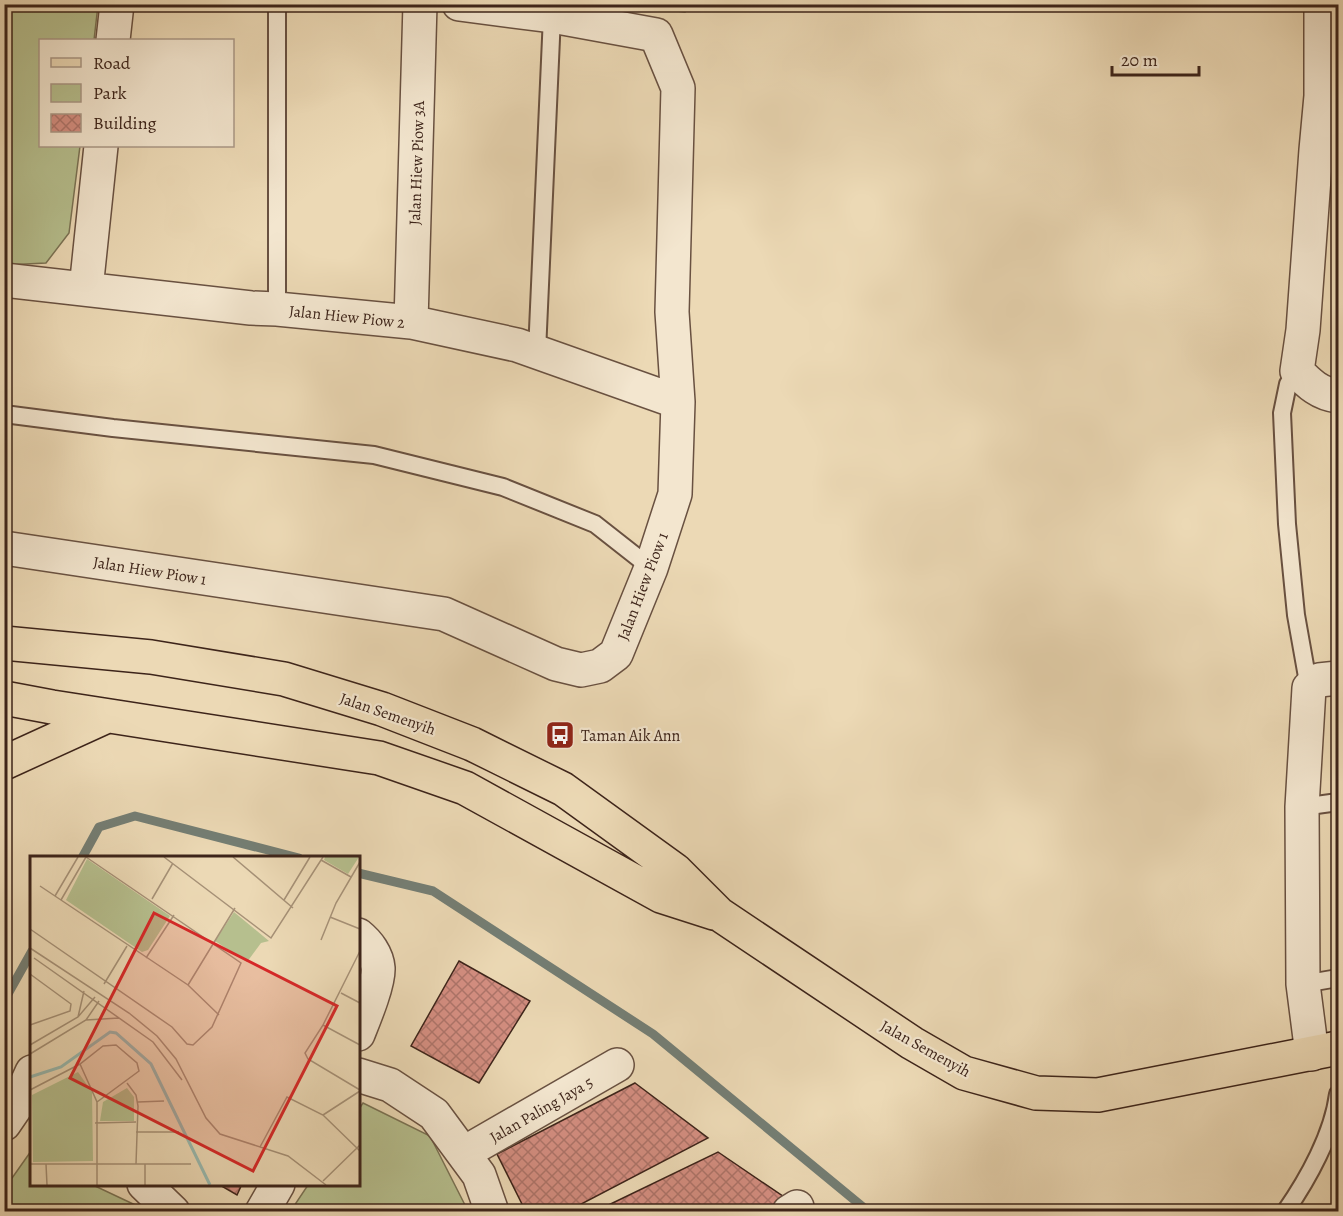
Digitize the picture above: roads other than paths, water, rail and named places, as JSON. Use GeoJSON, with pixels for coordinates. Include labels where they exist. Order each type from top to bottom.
{"type":"FeatureCollection","features":[{"type":"Feature","properties":{"kind":"main road","name":"Jalan Semenyih"},"geometry":{"type":"LineString","coordinates":[[4,643],[151,657],[284,679],[382,709],[472,744],[563,789],[675,870],[718,914],[912,1044],[964,1072],[1036,1093],[1098,1095],[1325,1051]]}},
{"type":"Feature","properties":{"kind":"main road","name":"Jalan Semenyih"},"geometry":{"type":"LineString","coordinates":[[4,698],[379,758],[465,788],[661,896],[718,914]]}},
{"type":"Feature","properties":{"kind":"main road"},"geometry":{"type":"LineString","coordinates":[[4,763],[107,716]]}},
{"type":"Feature","properties":{"kind":"street"},"geometry":{"type":"LineString","coordinates":[[113,39],[117,4]]}},
{"type":"Feature","properties":{"kind":"street","name":"Jalan Hiew Piow 3A"},"geometry":{"type":"LineString","coordinates":[[411,322],[420,4]]}},
{"type":"Feature","properties":{"kind":"street"},"geometry":{"type":"LineString","coordinates":[[459,4],[552,16]]}},
{"type":"Feature","properties":{"kind":"street"},"geometry":{"type":"LineString","coordinates":[[1321,4],[1321,96],[1327,150],[1297,371],[1313,387],[1334,395]]}},
{"type":"Feature","properties":{"kind":"street","name":"Jalan Hiew Piow 1"},"geometry":{"type":"LineString","coordinates":[[4,548],[444,614],[556,664],[581,670],[600,666],[616,654],[651,568],[675,494],[678,402],[672,312],[678,88],[656,35],[552,16]]}},
{"type":"Feature","properties":{"kind":"street"},"geometry":{"type":"LineString","coordinates":[[86,289],[101,147]]}},
{"type":"Feature","properties":{"kind":"street","name":"Jalan Hiew Piow 2"},"geometry":{"type":"LineString","coordinates":[[4,280],[251,308],[411,322],[517,345],[678,402]]}},
{"type":"Feature","properties":{"kind":"street"},"geometry":{"type":"LineString","coordinates":[[1325,1051],[1303,984],[1302,807],[1326,681]]}},
{"type":"Feature","properties":{"kind":"street"},"geometry":{"type":"LineString","coordinates":[[360,937],[374,955],[378,970],[360,1028]]}},
{"type":"Feature","properties":{"kind":"street","name":"Jalan Paling Jaya 5"},"geometry":{"type":"LineString","coordinates":[[464,1153],[617,1065]]}},
{"type":"Feature","properties":{"kind":"street"},"geometry":{"type":"LineString","coordinates":[[360,1076],[390,1085],[434,1114],[479,1176],[492,1212]]}},
{"type":"Feature","properties":{"kind":"street"},"geometry":{"type":"LineString","coordinates":[[18,1114],[30,1078]]}},
{"type":"Feature","properties":{"kind":"street"},"geometry":{"type":"LineString","coordinates":[[145,1186],[173,1212]]}},
{"type":"Feature","properties":{"kind":"street"},"geometry":{"type":"LineString","coordinates":[[262,1212],[277,1186]]}},
{"type":"Feature","properties":{"kind":"lane"},"geometry":{"type":"LineString","coordinates":[[277,4],[277,309]]}},
{"type":"Feature","properties":{"kind":"lane"},"geometry":{"type":"LineString","coordinates":[[537,352],[552,16]]}},
{"type":"Feature","properties":{"kind":"lane"},"geometry":{"type":"LineString","coordinates":[[1297,371],[1288,384],[1282,412],[1287,524],[1296,615],[1326,681]]}},
{"type":"Feature","properties":{"kind":"lane"},"geometry":{"type":"LineString","coordinates":[[4,414],[113,428],[374,455],[503,487],[595,524],[651,568]]}},
{"type":"Feature","properties":{"kind":"lane"},"geometry":{"type":"LineString","coordinates":[[1302,807],[1338,802]]}},
{"type":"Feature","properties":{"kind":"lane"},"geometry":{"type":"LineString","coordinates":[[1303,984],[1338,978]]}},
{"type":"Feature","properties":{"kind":"lane"},"geometry":{"type":"LineString","coordinates":[[1285,1212],[1307,1179],[1336,1109],[1338,1094]]}},
{"type":"Feature","properties":{"kind":"waterway"},"geometry":{"type":"LineString","coordinates":[[83,856],[99,827],[135,816],[291,856]]}},
{"type":"Feature","properties":{"kind":"waterway"},"geometry":{"type":"LineString","coordinates":[[360,873],[433,891],[653,1034],[869,1212]]}},
{"type":"Feature","properties":{"kind":"waterway"},"geometry":{"type":"LineString","coordinates":[[4,1001],[30,955]]}},
{"type":"Feature","properties":{"kind":"place","name":"Taman Aik Ann"},"geometry":{"type":"Point","coordinates":[560,735]}}]}
